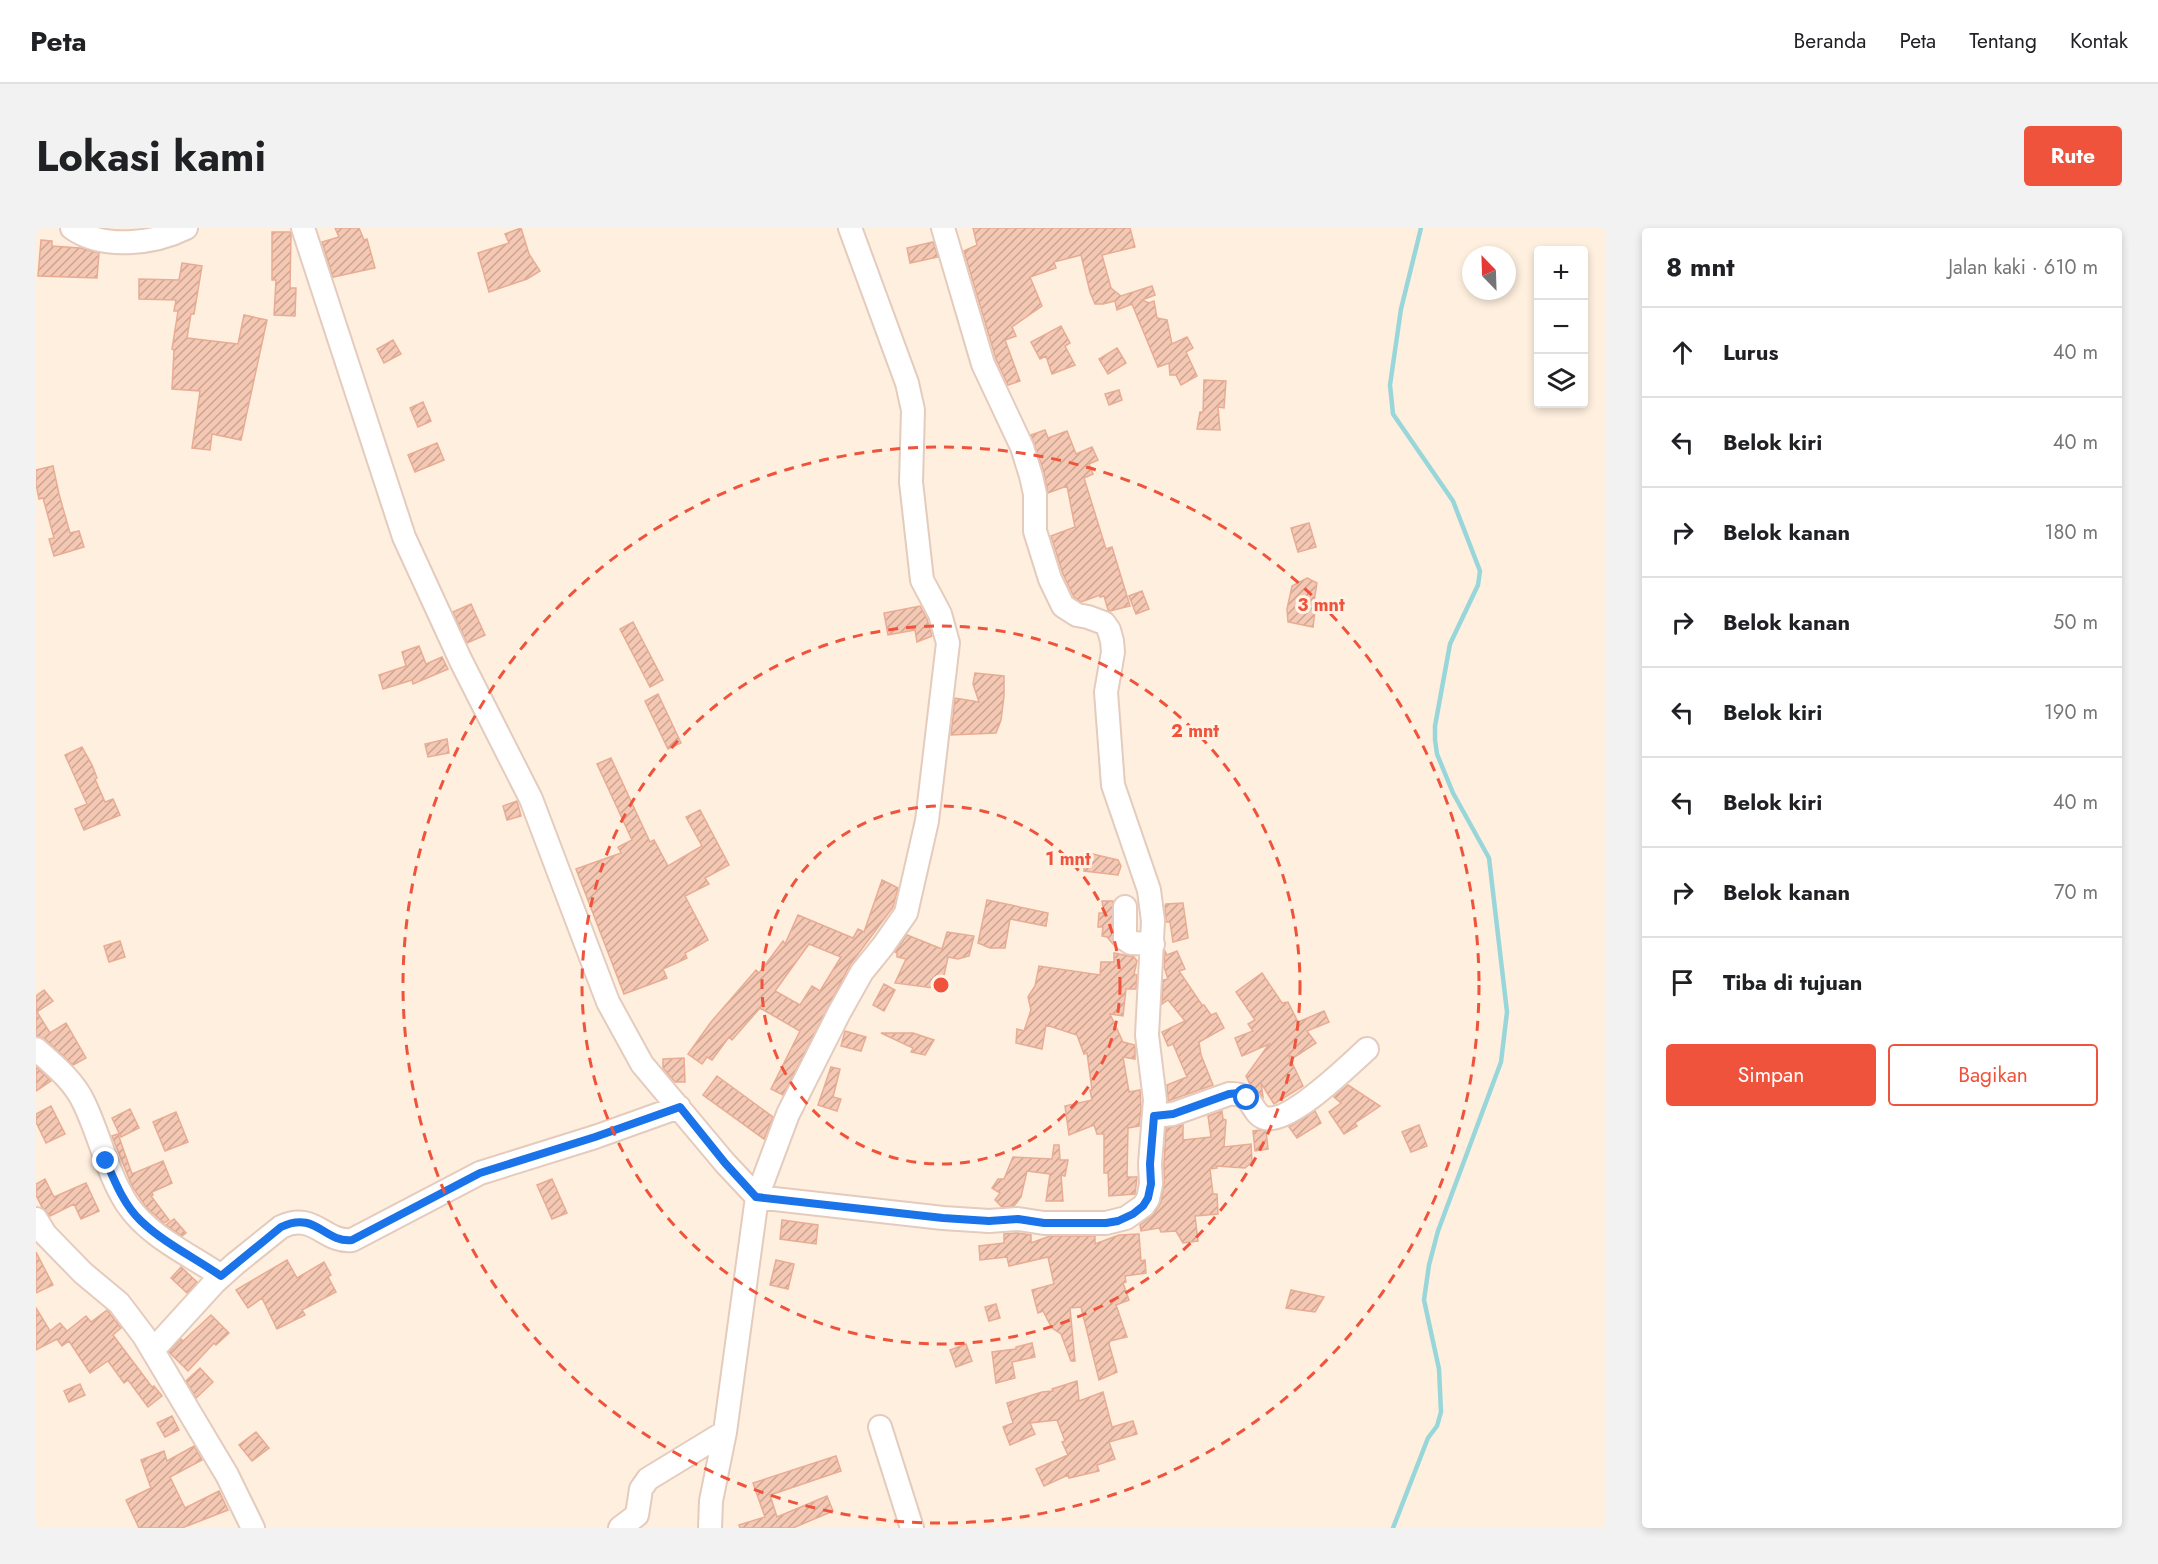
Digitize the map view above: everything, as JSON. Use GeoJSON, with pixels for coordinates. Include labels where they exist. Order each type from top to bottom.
{"type":"FeatureCollection","features":[{"type":"Feature","properties":{"kind":"street"},"geometry":{"type":"LineString","coordinates":[[72,228],[80,234],[111,241],[159,239],[186,228]]}},
{"type":"Feature","properties":{"kind":"street"},"geometry":{"type":"LineString","coordinates":[[303,228],[404,537],[456,650],[531,799],[608,1002],[642,1064],[756,1197],[943,1218],[989,1221],[1018,1219],[1064,1224],[1118,1221],[1143,1206],[1148,1198],[1151,1184],[1150,1164],[1155,1100],[1147,1035],[1153,921],[1149,890],[1113,785],[1106,692],[1113,652],[1111,635],[1104,623],[1088,616],[1077,615],[1063,606],[1050,579],[1035,531],[1035,494],[1031,476],[1022,447],[983,364],[943,228]]}},
{"type":"Feature","properties":{"kind":"street"},"geometry":{"type":"LineString","coordinates":[[710,1528],[711,1501],[725,1432],[756,1197],[788,1114],[844,1003],[862,972],[884,946],[906,914],[927,820],[947,654],[948,643],[943,622],[922,580],[912,491],[914,436],[911,400],[907,383],[850,228]]}},
{"type":"Feature","properties":{"kind":"street"},"geometry":{"type":"LineString","coordinates":[[1125,907],[1125,939],[1131,943],[1153,944]]}},
{"type":"Feature","properties":{"kind":"street"},"geometry":{"type":"LineString","coordinates":[[36,1049],[63,1073],[84,1102],[116,1183],[127,1204],[140,1220],[160,1237],[221,1276]]}},
{"type":"Feature","properties":{"kind":"street"},"geometry":{"type":"LineString","coordinates":[[1154,1116],[1173,1114],[1229,1094],[1239,1093],[1247,1098],[1262,1117],[1280,1116],[1309,1101],[1367,1049]]}},
{"type":"Feature","properties":{"kind":"street"},"geometry":{"type":"LineString","coordinates":[[153,1350],[221,1276],[281,1227],[291,1222],[308,1223],[343,1241],[352,1240],[480,1173],[595,1137],[680,1107]]}},
{"type":"Feature","properties":{"kind":"street"},"geometry":{"type":"LineString","coordinates":[[36,1219],[45,1234],[83,1273],[119,1303],[144,1336],[227,1475],[253,1528]]}},
{"type":"Feature","properties":{"kind":"street"},"geometry":{"type":"LineString","coordinates":[[880,1427],[912,1528]]}},
{"type":"Feature","properties":{"kind":"street"},"geometry":{"type":"LineString","coordinates":[[620,1528],[637,1515],[640,1489],[648,1479],[725,1432]]}},
{"type":"Feature","properties":{"kind":"building"},"geometry":{"type":"Polygon","coordinates":[[[335,228],[359,228],[364,240],[367,239],[375,268],[333,277],[322,242],[339,237],[335,228]]]}},
{"type":"Feature","properties":{"kind":"building"},"geometry":{"type":"Polygon","coordinates":[[[521,228],[529,254],[540,271],[527,279],[489,292],[478,253],[509,243],[505,234],[521,228]]]}},
{"type":"Feature","properties":{"kind":"building"},"geometry":{"type":"Polygon","coordinates":[[[973,228],[1130,228],[1135,247],[1102,255],[1111,288],[1121,296],[1152,286],[1155,295],[1142,300],[1149,303],[1154,301],[1157,318],[1167,320],[1172,344],[1187,337],[1193,348],[1186,352],[1197,376],[1181,385],[1176,375],[1170,375],[1169,363],[1158,367],[1132,304],[1117,310],[1115,301],[1095,304],[1081,255],[1054,262],[1056,268],[1030,277],[1042,306],[1012,327],[1016,336],[1005,340],[1020,381],[1008,385],[996,359],[964,251],[977,245],[973,228]]]}},
{"type":"Feature","properties":{"kind":"building"},"geometry":{"type":"Polygon","coordinates":[[[272,232],[290,232],[291,234],[290,288],[296,288],[295,316],[274,315],[276,280],[272,280],[272,232]]]}},
{"type":"Feature","properties":{"kind":"building"},"geometry":{"type":"Polygon","coordinates":[[[41,240],[52,241],[52,246],[80,248],[99,253],[97,278],[38,276],[41,240]]]}},
{"type":"Feature","properties":{"kind":"building"},"geometry":{"type":"Polygon","coordinates":[[[933,242],[938,257],[910,263],[907,248],[933,242]]]}},
{"type":"Feature","properties":{"kind":"building"},"geometry":{"type":"Polygon","coordinates":[[[182,263],[202,266],[194,314],[191,314],[187,338],[238,344],[244,315],[267,320],[241,440],[212,434],[210,450],[192,448],[200,391],[172,389],[174,350],[172,349],[178,311],[174,311],[176,300],[139,299],[139,279],[179,280],[182,263]]]}},
{"type":"Feature","properties":{"kind":"building"},"geometry":{"type":"Polygon","coordinates":[[[1061,326],[1070,343],[1065,346],[1075,365],[1052,374],[1046,356],[1040,359],[1031,342],[1061,326]]]}},
{"type":"Feature","properties":{"kind":"building"},"geometry":{"type":"Polygon","coordinates":[[[393,340],[401,354],[384,363],[377,349],[393,340]]]}},
{"type":"Feature","properties":{"kind":"building"},"geometry":{"type":"Polygon","coordinates":[[[1117,348],[1126,363],[1108,374],[1099,359],[1117,348]]]}},
{"type":"Feature","properties":{"kind":"building"},"geometry":{"type":"Polygon","coordinates":[[[1204,380],[1226,381],[1224,408],[1218,407],[1220,430],[1197,429],[1200,412],[1203,412],[1204,380]]]}},
{"type":"Feature","properties":{"kind":"building"},"geometry":{"type":"Polygon","coordinates":[[[1119,390],[1122,400],[1109,405],[1105,394],[1119,390]]]}},
{"type":"Feature","properties":{"kind":"building"},"geometry":{"type":"Polygon","coordinates":[[[423,402],[431,421],[418,427],[410,408],[423,402]]]}},
{"type":"Feature","properties":{"kind":"building"},"geometry":{"type":"Polygon","coordinates":[[[1045,430],[1048,438],[1067,431],[1076,454],[1092,447],[1098,460],[1089,464],[1093,474],[1084,478],[1106,549],[1112,547],[1130,606],[1110,611],[1104,596],[1100,597],[1100,595],[1081,602],[1074,597],[1063,574],[1051,536],[1075,527],[1067,486],[1048,493],[1044,472],[1031,435],[1045,430]]]}},
{"type":"Feature","properties":{"kind":"building"},"geometry":{"type":"Polygon","coordinates":[[[437,443],[444,460],[415,472],[408,455],[437,443]]]}},
{"type":"Feature","properties":{"kind":"building"},"geometry":{"type":"Polygon","coordinates":[[[53,466],[70,533],[79,531],[84,547],[54,556],[49,539],[54,538],[43,498],[39,499],[36,484],[36,470],[53,466]]]}},
{"type":"Feature","properties":{"kind":"building"},"geometry":{"type":"Polygon","coordinates":[[[1309,523],[1316,547],[1298,552],[1291,528],[1309,523]]]}},
{"type":"Feature","properties":{"kind":"building"},"geometry":{"type":"Polygon","coordinates":[[[1307,578],[1317,583],[1313,627],[1288,622],[1287,609],[1292,586],[1307,578]]]}},
{"type":"Feature","properties":{"kind":"building"},"geometry":{"type":"Polygon","coordinates":[[[1142,591],[1149,609],[1136,614],[1129,596],[1142,591]]]}},
{"type":"Feature","properties":{"kind":"building"},"geometry":{"type":"Polygon","coordinates":[[[471,604],[485,635],[467,643],[453,612],[471,604]]]}},
{"type":"Feature","properties":{"kind":"building"},"geometry":{"type":"Polygon","coordinates":[[[920,606],[932,636],[917,642],[915,630],[888,635],[884,613],[920,606]]]}},
{"type":"Feature","properties":{"kind":"building"},"geometry":{"type":"Polygon","coordinates":[[[633,622],[663,680],[650,687],[620,629],[633,622]]]}},
{"type":"Feature","properties":{"kind":"building"},"geometry":{"type":"Polygon","coordinates":[[[419,646],[426,664],[442,657],[448,669],[413,684],[412,680],[383,689],[379,675],[406,666],[402,652],[419,646]]]}},
{"type":"Feature","properties":{"kind":"building"},"geometry":{"type":"Polygon","coordinates":[[[975,673],[1004,676],[1001,720],[996,733],[951,735],[955,698],[979,702],[973,684],[975,673]]]}},
{"type":"Feature","properties":{"kind":"building"},"geometry":{"type":"Polygon","coordinates":[[[658,694],[681,743],[668,749],[645,701],[658,694]]]}},
{"type":"Feature","properties":{"kind":"building"},"geometry":{"type":"Polygon","coordinates":[[[447,739],[449,753],[428,757],[425,744],[447,739]]]}},
{"type":"Feature","properties":{"kind":"building"},"geometry":{"type":"Polygon","coordinates":[[[82,747],[92,765],[97,778],[95,779],[105,802],[113,799],[120,815],[84,830],[75,809],[87,804],[65,755],[82,747]]]}},
{"type":"Feature","properties":{"kind":"building"},"geometry":{"type":"Polygon","coordinates":[[[611,758],[650,842],[654,840],[668,866],[702,846],[686,817],[700,810],[729,865],[705,878],[709,884],[685,896],[708,940],[685,953],[687,958],[663,969],[667,978],[624,994],[576,869],[621,853],[618,847],[632,840],[597,764],[611,758]]]}},
{"type":"Feature","properties":{"kind":"building"},"geometry":{"type":"Polygon","coordinates":[[[517,801],[521,816],[507,820],[503,806],[517,801]]]}},
{"type":"Feature","properties":{"kind":"building"},"geometry":{"type":"Polygon","coordinates":[[[1088,853],[1118,860],[1121,866],[1118,875],[1084,871],[1084,862],[1088,853]]]}},
{"type":"Feature","properties":{"kind":"building"},"geometry":{"type":"Polygon","coordinates":[[[882,880],[898,888],[893,907],[850,965],[783,1095],[771,1089],[800,1031],[760,1008],[732,1040],[729,1037],[712,1060],[707,1057],[702,1064],[688,1054],[711,1022],[756,970],[759,973],[783,941],[785,944],[798,915],[853,938],[858,929],[864,932],[882,880]],[[809,944],[775,991],[800,1005],[812,986],[820,991],[841,957],[809,944]]]}},
{"type":"Feature","properties":{"kind":"building"},"geometry":{"type":"Polygon","coordinates":[[[987,900],[1048,913],[1046,926],[1010,919],[1005,948],[990,948],[978,943],[987,900]]]}},
{"type":"Feature","properties":{"kind":"building"},"geometry":{"type":"Polygon","coordinates":[[[1102,901],[1113,901],[1113,944],[1107,937],[1102,936],[1103,927],[1098,927],[1099,913],[1104,913],[1102,901]]]}},
{"type":"Feature","properties":{"kind":"building"},"geometry":{"type":"Polygon","coordinates":[[[1183,903],[1188,938],[1173,942],[1170,922],[1166,922],[1165,906],[1166,904],[1183,903]]]}},
{"type":"Feature","properties":{"kind":"building"},"geometry":{"type":"Polygon","coordinates":[[[947,932],[974,936],[969,956],[958,959],[948,957],[941,989],[895,983],[906,959],[897,957],[895,952],[907,935],[942,949],[947,932]]]}},
{"type":"Feature","properties":{"kind":"building"},"geometry":{"type":"Polygon","coordinates":[[[120,941],[125,957],[109,962],[104,946],[120,941]]]}},
{"type":"Feature","properties":{"kind":"building"},"geometry":{"type":"Polygon","coordinates":[[[1165,951],[1167,955],[1177,951],[1185,969],[1179,971],[1202,1005],[1211,1015],[1216,1013],[1224,1028],[1199,1042],[1201,1055],[1213,1085],[1168,1101],[1167,1085],[1187,1077],[1173,1044],[1168,1046],[1162,1032],[1185,1021],[1168,1000],[1162,1004],[1163,980],[1168,979],[1164,967],[1165,951]]]}},
{"type":"Feature","properties":{"kind":"building"},"geometry":{"type":"Polygon","coordinates":[[[1114,953],[1134,957],[1137,961],[1134,974],[1137,975],[1136,989],[1126,989],[1123,1016],[1110,1014],[1123,1042],[1135,1045],[1135,1059],[1123,1057],[1129,1092],[1140,1090],[1141,1108],[1139,1126],[1128,1128],[1127,1177],[1137,1177],[1135,1194],[1109,1196],[1108,1173],[1104,1173],[1104,1134],[1097,1134],[1094,1125],[1069,1135],[1065,1106],[1092,1100],[1087,1053],[1084,1054],[1077,1035],[1046,1025],[1042,1049],[1016,1043],[1017,1029],[1024,1031],[1031,1010],[1028,997],[1035,986],[1039,966],[1100,975],[1101,962],[1114,962],[1114,953]]]}},
{"type":"Feature","properties":{"kind":"building"},"geometry":{"type":"Polygon","coordinates":[[[1262,973],[1282,1003],[1288,1002],[1298,1022],[1324,1011],[1329,1022],[1307,1031],[1316,1043],[1293,1058],[1288,1054],[1303,1086],[1274,1104],[1261,1083],[1263,1097],[1250,1084],[1246,1076],[1269,1044],[1242,1056],[1235,1038],[1253,1031],[1248,1024],[1255,1020],[1236,992],[1262,973]]]}},
{"type":"Feature","properties":{"kind":"building"},"geometry":{"type":"Polygon","coordinates":[[[884,984],[895,990],[884,1011],[873,1005],[884,984]]]}},
{"type":"Feature","properties":{"kind":"building"},"geometry":{"type":"Polygon","coordinates":[[[44,990],[53,1001],[37,1012],[50,1033],[66,1023],[86,1058],[73,1065],[45,1039],[36,1036],[36,996],[44,990]]]}},
{"type":"Feature","properties":{"kind":"building"},"geometry":{"type":"Polygon","coordinates":[[[845,1031],[866,1037],[861,1051],[841,1046],[845,1031]]]}},
{"type":"Feature","properties":{"kind":"building"},"geometry":{"type":"Polygon","coordinates":[[[881,1033],[913,1033],[934,1040],[925,1055],[911,1052],[913,1048],[881,1033]]]}},
{"type":"Feature","properties":{"kind":"building"},"geometry":{"type":"Polygon","coordinates":[[[684,1058],[685,1082],[675,1082],[663,1068],[663,1059],[684,1058]]]}},
{"type":"Feature","properties":{"kind":"building"},"geometry":{"type":"Polygon","coordinates":[[[36,1067],[51,1081],[36,1091],[36,1067]]]}},
{"type":"Feature","properties":{"kind":"building"},"geometry":{"type":"Polygon","coordinates":[[[831,1067],[840,1069],[833,1097],[841,1099],[837,1111],[818,1105],[831,1067]]]}},
{"type":"Feature","properties":{"kind":"building"},"geometry":{"type":"Polygon","coordinates":[[[717,1076],[773,1117],[764,1139],[703,1095],[717,1076]]]}},
{"type":"Feature","properties":{"kind":"building"},"geometry":{"type":"Polygon","coordinates":[[[1348,1085],[1380,1106],[1355,1123],[1357,1126],[1344,1134],[1329,1112],[1341,1103],[1334,1097],[1348,1085]]]}},
{"type":"Feature","properties":{"kind":"building"},"geometry":{"type":"Polygon","coordinates":[[[51,1106],[65,1134],[46,1143],[36,1122],[36,1114],[51,1106]]]}},
{"type":"Feature","properties":{"kind":"building"},"geometry":{"type":"Polygon","coordinates":[[[130,1109],[139,1128],[121,1137],[112,1118],[130,1109]]]}},
{"type":"Feature","properties":{"kind":"building"},"geometry":{"type":"Polygon","coordinates":[[[1222,1111],[1223,1119],[1226,1120],[1224,1147],[1251,1144],[1252,1162],[1245,1168],[1216,1166],[1217,1168],[1210,1169],[1213,1194],[1217,1194],[1218,1214],[1195,1216],[1198,1241],[1183,1243],[1176,1231],[1161,1232],[1159,1228],[1141,1231],[1140,1225],[1154,1214],[1161,1202],[1166,1128],[1183,1125],[1183,1140],[1211,1137],[1208,1116],[1222,1111]]]}},
{"type":"Feature","properties":{"kind":"building"},"geometry":{"type":"Polygon","coordinates":[[[1315,1111],[1321,1123],[1297,1138],[1289,1127],[1315,1111]]]}},
{"type":"Feature","properties":{"kind":"building"},"geometry":{"type":"Polygon","coordinates":[[[176,1112],[188,1142],[165,1151],[153,1122],[176,1112]]]}},
{"type":"Feature","properties":{"kind":"building"},"geometry":{"type":"Polygon","coordinates":[[[1419,1125],[1427,1146],[1411,1152],[1402,1132],[1419,1125]]]}},
{"type":"Feature","properties":{"kind":"building"},"geometry":{"type":"Polygon","coordinates":[[[1253,1131],[1266,1131],[1268,1149],[1255,1151],[1253,1131]]]}},
{"type":"Feature","properties":{"kind":"building"},"geometry":{"type":"Polygon","coordinates":[[[118,1134],[132,1174],[163,1161],[172,1183],[152,1192],[151,1196],[169,1220],[164,1223],[146,1207],[132,1186],[112,1136],[118,1134]]]}},
{"type":"Feature","properties":{"kind":"building"},"geometry":{"type":"Polygon","coordinates":[[[1054,1145],[1059,1145],[1060,1160],[1068,1160],[1065,1176],[1061,1175],[1063,1201],[1046,1201],[1050,1174],[1027,1171],[1021,1197],[1014,1206],[1002,1207],[995,1200],[1000,1193],[992,1188],[998,1179],[1004,1179],[1013,1157],[1052,1159],[1054,1145]]]}},
{"type":"Feature","properties":{"kind":"building"},"geometry":{"type":"Polygon","coordinates":[[[45,1179],[54,1197],[86,1183],[99,1211],[81,1219],[74,1204],[50,1216],[36,1195],[36,1184],[45,1179]]]}},
{"type":"Feature","properties":{"kind":"building"},"geometry":{"type":"Polygon","coordinates":[[[552,1179],[567,1213],[552,1219],[537,1185],[552,1179]]]}},
{"type":"Feature","properties":{"kind":"building"},"geometry":{"type":"Polygon","coordinates":[[[174,1219],[186,1233],[182,1236],[166,1225],[174,1219]]]}},
{"type":"Feature","properties":{"kind":"building"},"geometry":{"type":"Polygon","coordinates":[[[782,1220],[818,1225],[816,1244],[780,1239],[782,1220]]]}},
{"type":"Feature","properties":{"kind":"building"},"geometry":{"type":"Polygon","coordinates":[[[1004,1234],[1031,1235],[1031,1243],[1050,1236],[1095,1236],[1095,1244],[1119,1235],[1139,1234],[1141,1261],[1145,1260],[1146,1273],[1125,1276],[1126,1282],[1123,1283],[1129,1300],[1116,1305],[1127,1337],[1110,1341],[1109,1344],[1117,1372],[1099,1380],[1081,1307],[1070,1308],[1075,1361],[1071,1361],[1061,1334],[1052,1328],[1043,1311],[1038,1313],[1032,1290],[1054,1284],[1048,1257],[1009,1266],[1007,1257],[980,1260],[979,1246],[1004,1243],[1004,1234]]]}},
{"type":"Feature","properties":{"kind":"building"},"geometry":{"type":"Polygon","coordinates":[[[36,1252],[53,1285],[36,1293],[36,1252]]]}},
{"type":"Feature","properties":{"kind":"building"},"geometry":{"type":"Polygon","coordinates":[[[287,1260],[297,1278],[324,1262],[331,1275],[328,1277],[336,1292],[302,1310],[305,1315],[277,1329],[262,1298],[248,1308],[236,1290],[287,1260]]]}},
{"type":"Feature","properties":{"kind":"building"},"geometry":{"type":"Polygon","coordinates":[[[776,1260],[794,1264],[788,1289],[770,1285],[776,1260]]]}},
{"type":"Feature","properties":{"kind":"building"},"geometry":{"type":"Polygon","coordinates":[[[181,1267],[197,1282],[187,1293],[171,1278],[181,1267]]]}},
{"type":"Feature","properties":{"kind":"building"},"geometry":{"type":"Polygon","coordinates":[[[1291,1290],[1324,1297],[1315,1312],[1286,1308],[1291,1290]]]}},
{"type":"Feature","properties":{"kind":"building"},"geometry":{"type":"Polygon","coordinates":[[[996,1304],[1000,1318],[989,1321],[985,1307],[996,1304]]]}},
{"type":"Feature","properties":{"kind":"building"},"geometry":{"type":"Polygon","coordinates":[[[36,1308],[50,1331],[60,1323],[67,1331],[86,1316],[91,1322],[107,1310],[121,1328],[113,1335],[152,1387],[154,1386],[162,1396],[148,1407],[128,1380],[124,1383],[108,1361],[90,1373],[69,1341],[62,1346],[57,1339],[36,1350],[36,1308]]]}},
{"type":"Feature","properties":{"kind":"building"},"geometry":{"type":"Polygon","coordinates":[[[211,1315],[229,1333],[216,1345],[214,1343],[188,1371],[169,1352],[181,1339],[183,1341],[211,1315]]]}},
{"type":"Feature","properties":{"kind":"building"},"geometry":{"type":"Polygon","coordinates":[[[1032,1343],[1035,1357],[1012,1362],[1015,1378],[996,1383],[992,1352],[1016,1349],[1016,1347],[1032,1343]]]}},
{"type":"Feature","properties":{"kind":"building"},"geometry":{"type":"Polygon","coordinates":[[[966,1344],[972,1361],[956,1367],[950,1350],[966,1344]]]}},
{"type":"Feature","properties":{"kind":"building"},"geometry":{"type":"Polygon","coordinates":[[[200,1368],[213,1382],[196,1398],[186,1381],[200,1368]]]}},
{"type":"Feature","properties":{"kind":"building"},"geometry":{"type":"Polygon","coordinates":[[[1077,1381],[1079,1401],[1103,1392],[1112,1427],[1133,1421],[1137,1434],[1109,1442],[1115,1459],[1097,1465],[1099,1471],[1069,1478],[1068,1475],[1044,1486],[1036,1469],[1068,1455],[1062,1442],[1065,1441],[1057,1420],[1030,1423],[1035,1434],[1010,1445],[1003,1427],[1013,1423],[1007,1403],[1042,1392],[1053,1391],[1052,1389],[1077,1381]]]}},
{"type":"Feature","properties":{"kind":"building"},"geometry":{"type":"Polygon","coordinates":[[[80,1384],[85,1395],[69,1402],[64,1391],[80,1384]]]}},
{"type":"Feature","properties":{"kind":"building"},"geometry":{"type":"Polygon","coordinates":[[[172,1416],[179,1430],[165,1437],[157,1423],[172,1416]]]}},
{"type":"Feature","properties":{"kind":"building"},"geometry":{"type":"Polygon","coordinates":[[[256,1432],[269,1448],[252,1461],[239,1445],[256,1432]]]}},
{"type":"Feature","properties":{"kind":"building"},"geometry":{"type":"Polygon","coordinates":[[[194,1446],[202,1460],[170,1477],[185,1508],[219,1491],[228,1510],[182,1528],[139,1528],[126,1500],[151,1488],[141,1460],[164,1451],[167,1461],[194,1446]]]}},
{"type":"Feature","properties":{"kind":"building"},"geometry":{"type":"Polygon","coordinates":[[[836,1456],[841,1471],[770,1495],[777,1517],[827,1496],[833,1511],[793,1528],[740,1528],[739,1525],[765,1517],[753,1483],[836,1456]]]}},
{"type":"Feature","properties":{"kind":"waterway"},"geometry":{"type":"LineString","coordinates":[[1393,1528],[1428,1438],[1437,1426],[1441,1412],[1439,1369],[1424,1300],[1429,1265],[1438,1231],[1501,1062],[1507,1012],[1489,858],[1453,793],[1437,754],[1435,740],[1435,726],[1450,644],[1478,585],[1480,571],[1453,501],[1393,414],[1390,385],[1401,309],[1421,228]]}},
{"type":"Feature","properties":{"kind":"route"},"geometry":{"type":"LineString","coordinates":[[106,1161],[127,1204],[140,1220],[160,1237],[221,1276],[281,1227],[291,1222],[308,1223],[343,1241],[352,1240],[480,1173],[595,1137],[680,1107],[756,1197],[943,1218],[989,1221],[1018,1219],[1044,1223],[1118,1221],[1133,1214],[1143,1206],[1148,1198],[1151,1184],[1150,1164],[1154,1116],[1173,1114],[1229,1094],[1239,1093],[1247,1098]]}}]}
